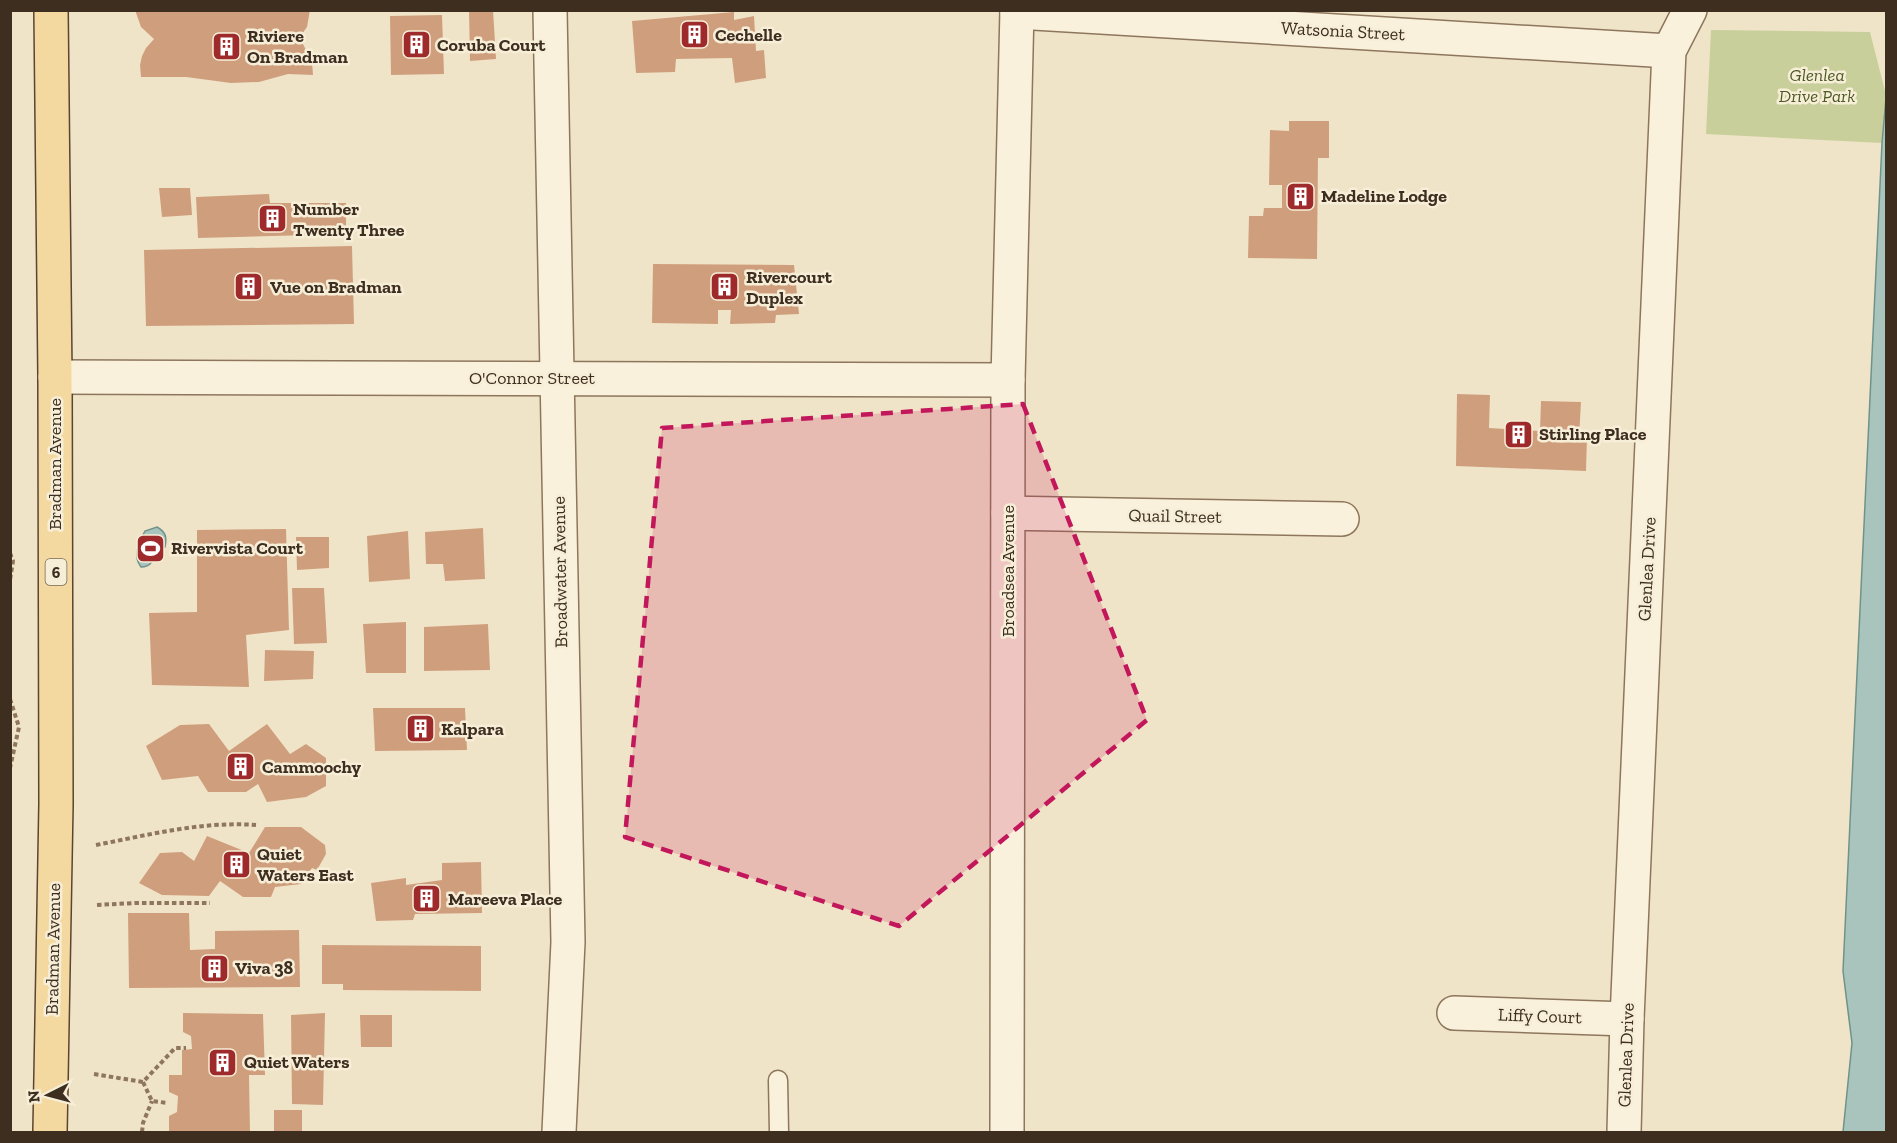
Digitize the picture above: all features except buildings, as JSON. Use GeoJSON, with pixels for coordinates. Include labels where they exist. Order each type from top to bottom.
{"type":"FeatureCollection","features":[{"type":"Feature","properties":{"kind":"main road","name":"Bradman Avenue"},"geometry":{"type":"LineString","coordinates":[[50,1132],[56,804],[51,10]]}},
{"type":"Feature","properties":{"kind":"street","name":"Broadwater Avenue"},"geometry":{"type":"LineString","coordinates":[[550,10],[568,942],[559,1132]]}},
{"type":"Feature","properties":{"kind":"street","name":"Glenlea Drive"},"geometry":{"type":"LineString","coordinates":[[1624,1132],[1669,51],[1690,10]]}},
{"type":"Feature","properties":{"kind":"street","name":"Watsonia Street"},"geometry":{"type":"LineString","coordinates":[[1017,11],[1669,51]]}},
{"type":"Feature","properties":{"kind":"street","name":"Broadsea Avenue"},"geometry":{"type":"LineString","coordinates":[[1007,1132],[1008,380],[1017,11]]}},
{"type":"Feature","properties":{"kind":"street","name":"O'Connor Street"},"geometry":{"type":"LineString","coordinates":[[55,377],[1008,380]]}},
{"type":"Feature","properties":{"kind":"street","name":"Quail Street"},"geometry":{"type":"LineString","coordinates":[[1008,513],[1342,519]]}},
{"type":"Feature","properties":{"kind":"street","name":"Liffy Court"},"geometry":{"type":"LineString","coordinates":[[1454,1013],[1627,1018]]}},
{"type":"Feature","properties":{"kind":"lane"},"geometry":{"type":"LineString","coordinates":[[778,1080],[779,1132]]}},
{"type":"Feature","properties":{"kind":"path"},"geometry":{"type":"LineString","coordinates":[[10,553],[13,561],[10,580]]}},
{"type":"Feature","properties":{"kind":"path"},"geometry":{"type":"LineString","coordinates":[[10,699],[19,727],[10,768]]}},
{"type":"Feature","properties":{"kind":"path"},"geometry":{"type":"LineString","coordinates":[[96,844],[229,823],[256,825]]}},
{"type":"Feature","properties":{"kind":"path"},"geometry":{"type":"LineString","coordinates":[[97,904],[210,903]]}},
{"type":"Feature","properties":{"kind":"path"},"geometry":{"type":"LineString","coordinates":[[143,1082],[175,1048],[186,1048]]}},
{"type":"Feature","properties":{"kind":"path"},"geometry":{"type":"LineString","coordinates":[[94,1074],[143,1082]]}},
{"type":"Feature","properties":{"kind":"path"},"geometry":{"type":"LineString","coordinates":[[142,1132],[152,1101],[143,1082]]}},
{"type":"Feature","properties":{"kind":"path"},"geometry":{"type":"LineString","coordinates":[[152,1101],[168,1103]]}},
{"type":"Feature","properties":{"kind":"highlighted area"},"geometry":{"type":"Polygon","coordinates":[[[1023,404],[1147,720],[899,926],[625,837],[662,428],[1023,404]]]}},
{"type":"Feature","properties":{"kind":"green space","name":"Glenlea Drive Park"},"geometry":{"type":"Polygon","coordinates":[[[1711,30],[1870,32],[1886,95],[1882,143],[1706,134],[1711,30]]]}},
{"type":"Feature","properties":{"kind":"water"},"geometry":{"type":"Polygon","coordinates":[[[1886,98],[1886,1132],[1843,1132],[1852,1043],[1843,971],[1886,98]]]}},
{"type":"Feature","properties":{"kind":"water","name":"Rivervista Court"},"geometry":{"type":"Polygon","coordinates":[[[157,527],[165,535],[165,547],[155,552],[149,565],[141,567],[137,558],[139,544],[145,531],[157,527]]]}},
{"type":"Feature","properties":{"kind":"place","name":"Cechelle"},"geometry":{"type":"Point","coordinates":[694,35]}},
{"type":"Feature","properties":{"kind":"place","name":"Coruba Court"},"geometry":{"type":"Point","coordinates":[416,45]}},
{"type":"Feature","properties":{"kind":"place","name":"Riviere On Bradman"},"geometry":{"type":"Point","coordinates":[226,46]}},
{"type":"Feature","properties":{"kind":"place","name":"Madeline Lodge"},"geometry":{"type":"Point","coordinates":[1300,196]}},
{"type":"Feature","properties":{"kind":"place","name":"Number Twenty Three"},"geometry":{"type":"Point","coordinates":[272,219]}},
{"type":"Feature","properties":{"kind":"place","name":"Vue on Bradman"},"geometry":{"type":"Point","coordinates":[249,287]}},
{"type":"Feature","properties":{"kind":"place","name":"Rivercourt Duplex"},"geometry":{"type":"Point","coordinates":[725,287]}},
{"type":"Feature","properties":{"kind":"place","name":"Stirling Place"},"geometry":{"type":"Point","coordinates":[1518,434]}},
{"type":"Feature","properties":{"kind":"place","name":"Rivervista Court"},"geometry":{"type":"Point","coordinates":[150,548]}},
{"type":"Feature","properties":{"kind":"place","name":"Kalpara"},"geometry":{"type":"Point","coordinates":[420,729]}},
{"type":"Feature","properties":{"kind":"place","name":"Cammoochy"},"geometry":{"type":"Point","coordinates":[241,767]}},
{"type":"Feature","properties":{"kind":"place","name":"Quiet Waters East"},"geometry":{"type":"Point","coordinates":[236,864]}},
{"type":"Feature","properties":{"kind":"place","name":"Mareeva Place"},"geometry":{"type":"Point","coordinates":[427,899]}},
{"type":"Feature","properties":{"kind":"place","name":"Viva 38"},"geometry":{"type":"Point","coordinates":[214,968]}},
{"type":"Feature","properties":{"kind":"place","name":"Quiet Waters"},"geometry":{"type":"Point","coordinates":[223,1062]}}]}
